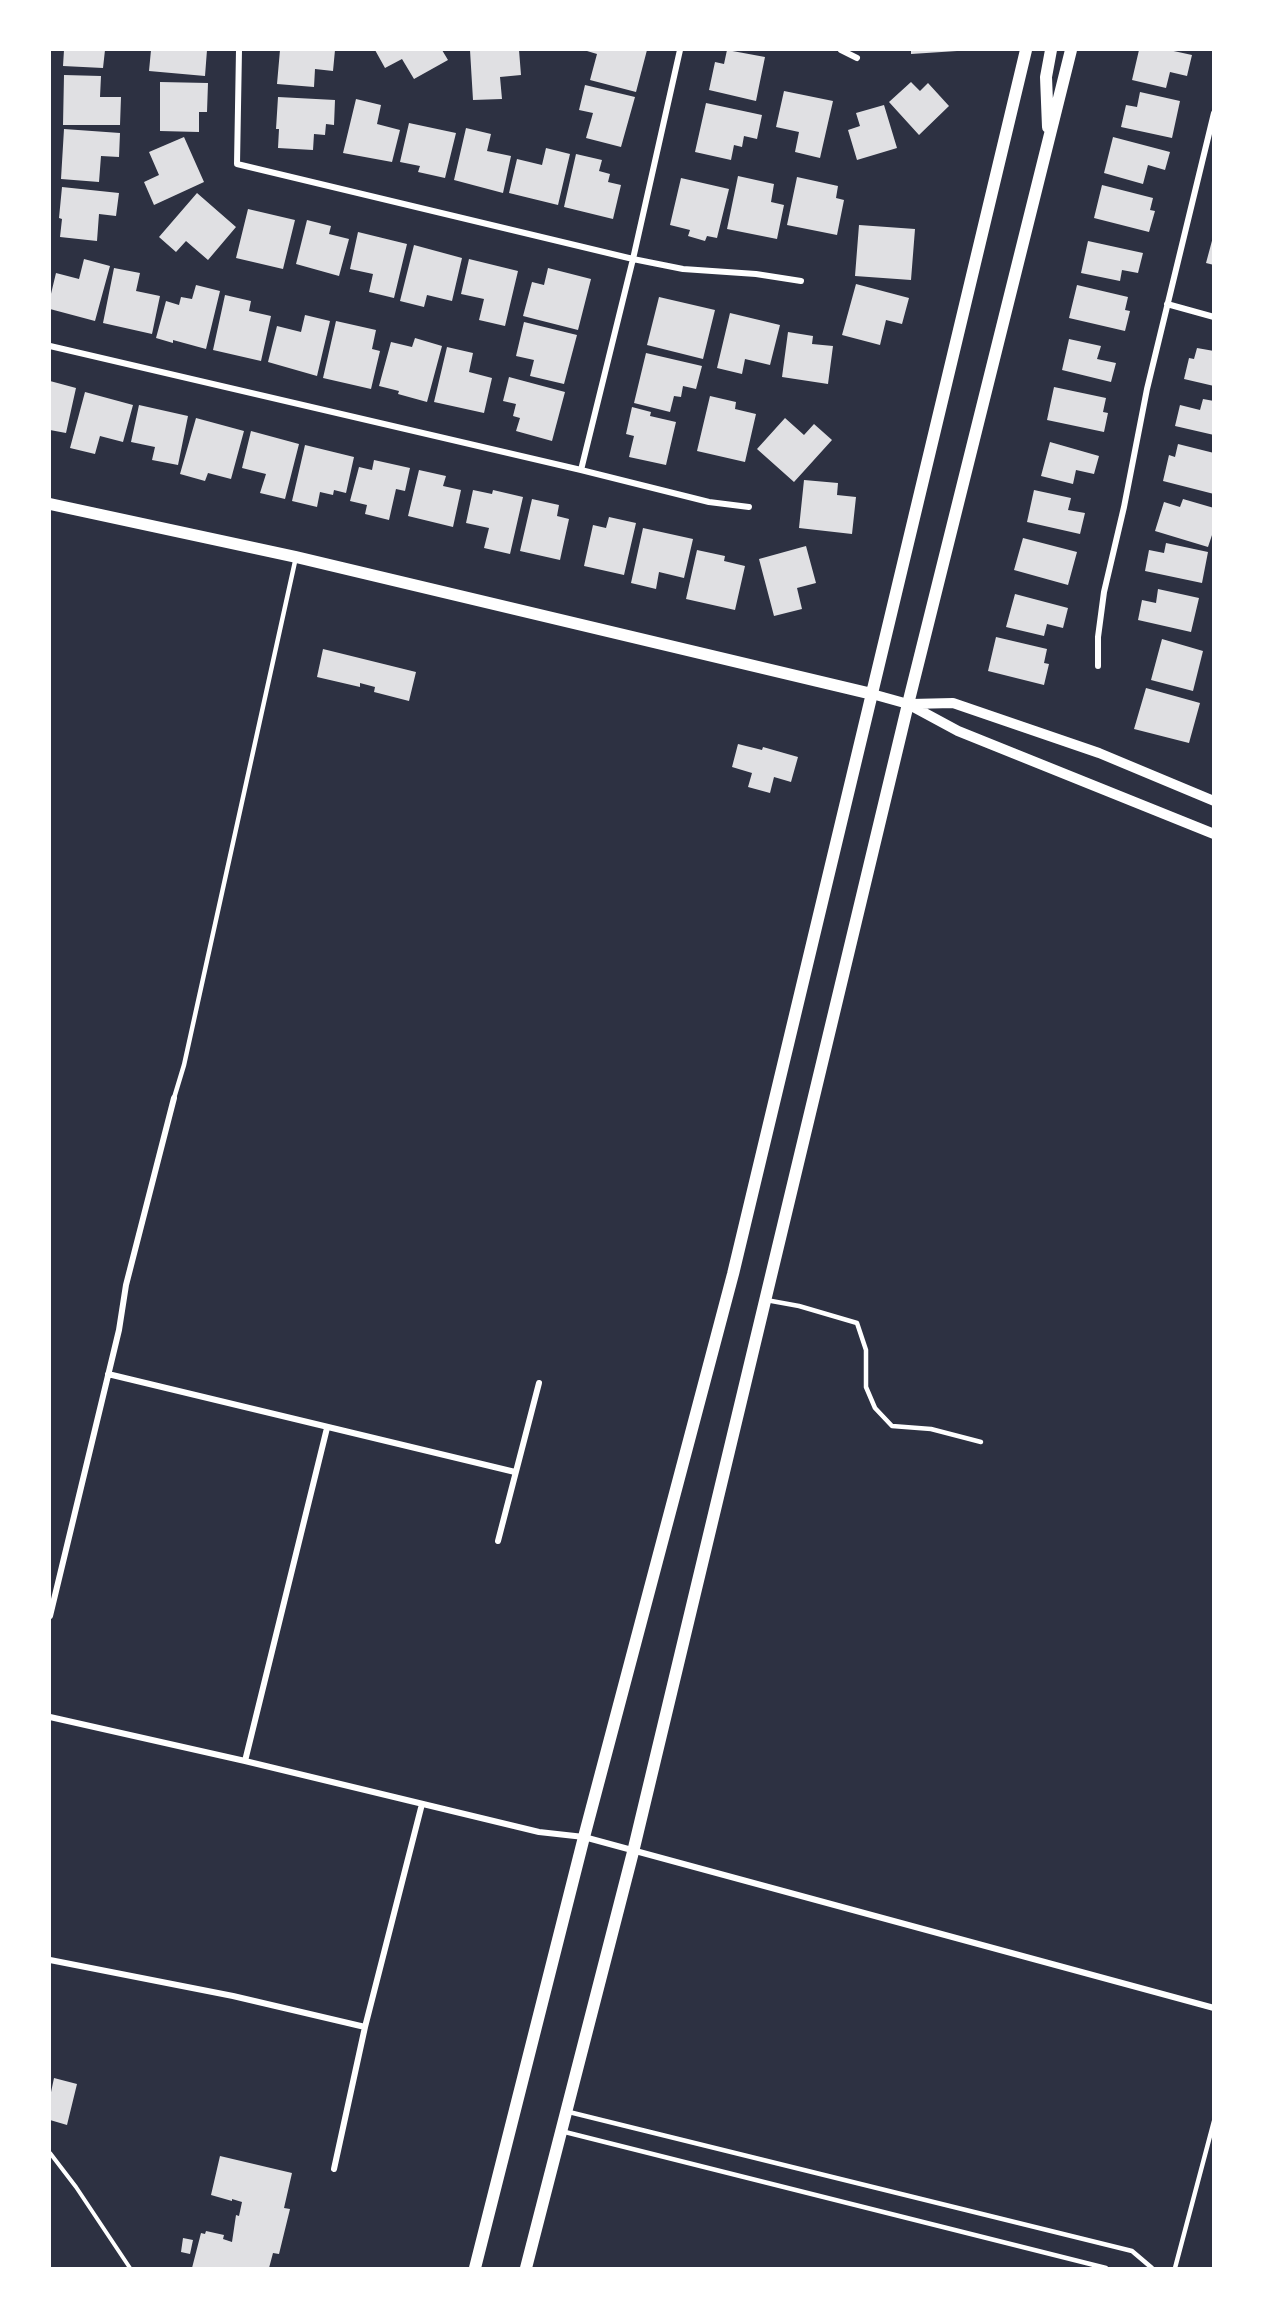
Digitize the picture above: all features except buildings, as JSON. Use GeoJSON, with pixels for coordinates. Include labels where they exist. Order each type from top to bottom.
{"type":"FeatureCollection","features":[{"type":"Feature","properties":{"kind":"main road"},"geometry":{"type":"LineString","coordinates":[[475,2268],[584,1837],[733,1274],[1026,50]]}},
{"type":"Feature","properties":{"kind":"main road"},"geometry":{"type":"LineString","coordinates":[[1049,140],[1046,77],[1051,50]]}},
{"type":"Feature","properties":{"kind":"main road"},"geometry":{"type":"LineString","coordinates":[[526,2268],[633,1852],[908,704],[1071,50]]}},
{"type":"Feature","properties":{"kind":"main road"},"geometry":{"type":"LineString","coordinates":[[50,504],[296,557],[872,694]]}},
{"type":"Feature","properties":{"kind":"street"},"geometry":{"type":"LineString","coordinates":[[239,50],[237,164],[633,259],[683,269],[756,274],[801,281]]}},
{"type":"Feature","properties":{"kind":"street"},"geometry":{"type":"LineString","coordinates":[[580,470],[633,259],[680,50]]}},
{"type":"Feature","properties":{"kind":"street"},"geometry":{"type":"LineString","coordinates":[[841,50],[857,58]]}},
{"type":"Feature","properties":{"kind":"street"},"geometry":{"type":"LineString","coordinates":[[1098,666],[1098,638],[1104,592],[1124,507],[1147,389],[1214,113]]}},
{"type":"Feature","properties":{"kind":"street"},"geometry":{"type":"LineString","coordinates":[[1167,304],[1214,317]]}},
{"type":"Feature","properties":{"kind":"street"},"geometry":{"type":"LineString","coordinates":[[50,346],[709,502],[749,507]]}},
{"type":"Feature","properties":{"kind":"street"},"geometry":{"type":"LineString","coordinates":[[872,694],[908,704],[958,731],[1214,834]]}},
{"type":"Feature","properties":{"kind":"street"},"geometry":{"type":"LineString","coordinates":[[908,704],[953,703],[1099,753],[1214,801]]}},
{"type":"Feature","properties":{"kind":"street"},"geometry":{"type":"LineString","coordinates":[[50,1616],[119,1330],[126,1285],[174,1098]]}},
{"type":"Feature","properties":{"kind":"street"},"geometry":{"type":"LineString","coordinates":[[108,1374],[515,1472]]}},
{"type":"Feature","properties":{"kind":"street"},"geometry":{"type":"LineString","coordinates":[[498,1541],[539,1383]]}},
{"type":"Feature","properties":{"kind":"street"},"geometry":{"type":"LineString","coordinates":[[245,1761],[327,1428]]}},
{"type":"Feature","properties":{"kind":"street"},"geometry":{"type":"LineString","coordinates":[[50,1717],[245,1761],[539,1832],[584,1837],[1214,2008]]}},
{"type":"Feature","properties":{"kind":"street"},"geometry":{"type":"LineString","coordinates":[[334,2169],[365,2027],[422,1804]]}},
{"type":"Feature","properties":{"kind":"street"},"geometry":{"type":"LineString","coordinates":[[50,1960],[233,1996],[365,2027]]}},
{"type":"Feature","properties":{"kind":"lane"},"geometry":{"type":"LineString","coordinates":[[174,1098],[184,1065],[296,557]]}},
{"type":"Feature","properties":{"kind":"lane"},"geometry":{"type":"LineString","coordinates":[[766,1300],[799,1306],[857,1323],[866,1350],[866,1388],[875,1408],[892,1426],[931,1429],[981,1442]]}},
{"type":"Feature","properties":{"kind":"lane"},"geometry":{"type":"LineString","coordinates":[[567,2111],[1132,2252],[1152,2268]]}},
{"type":"Feature","properties":{"kind":"lane"},"geometry":{"type":"LineString","coordinates":[[1175,2268],[1214,2121]]}},
{"type":"Feature","properties":{"kind":"lane"},"geometry":{"type":"LineString","coordinates":[[561,2131],[1106,2268]]}},
{"type":"Feature","properties":{"kind":"path"},"geometry":{"type":"LineString","coordinates":[[50,2153],[76,2187],[130,2268]]}}]}
